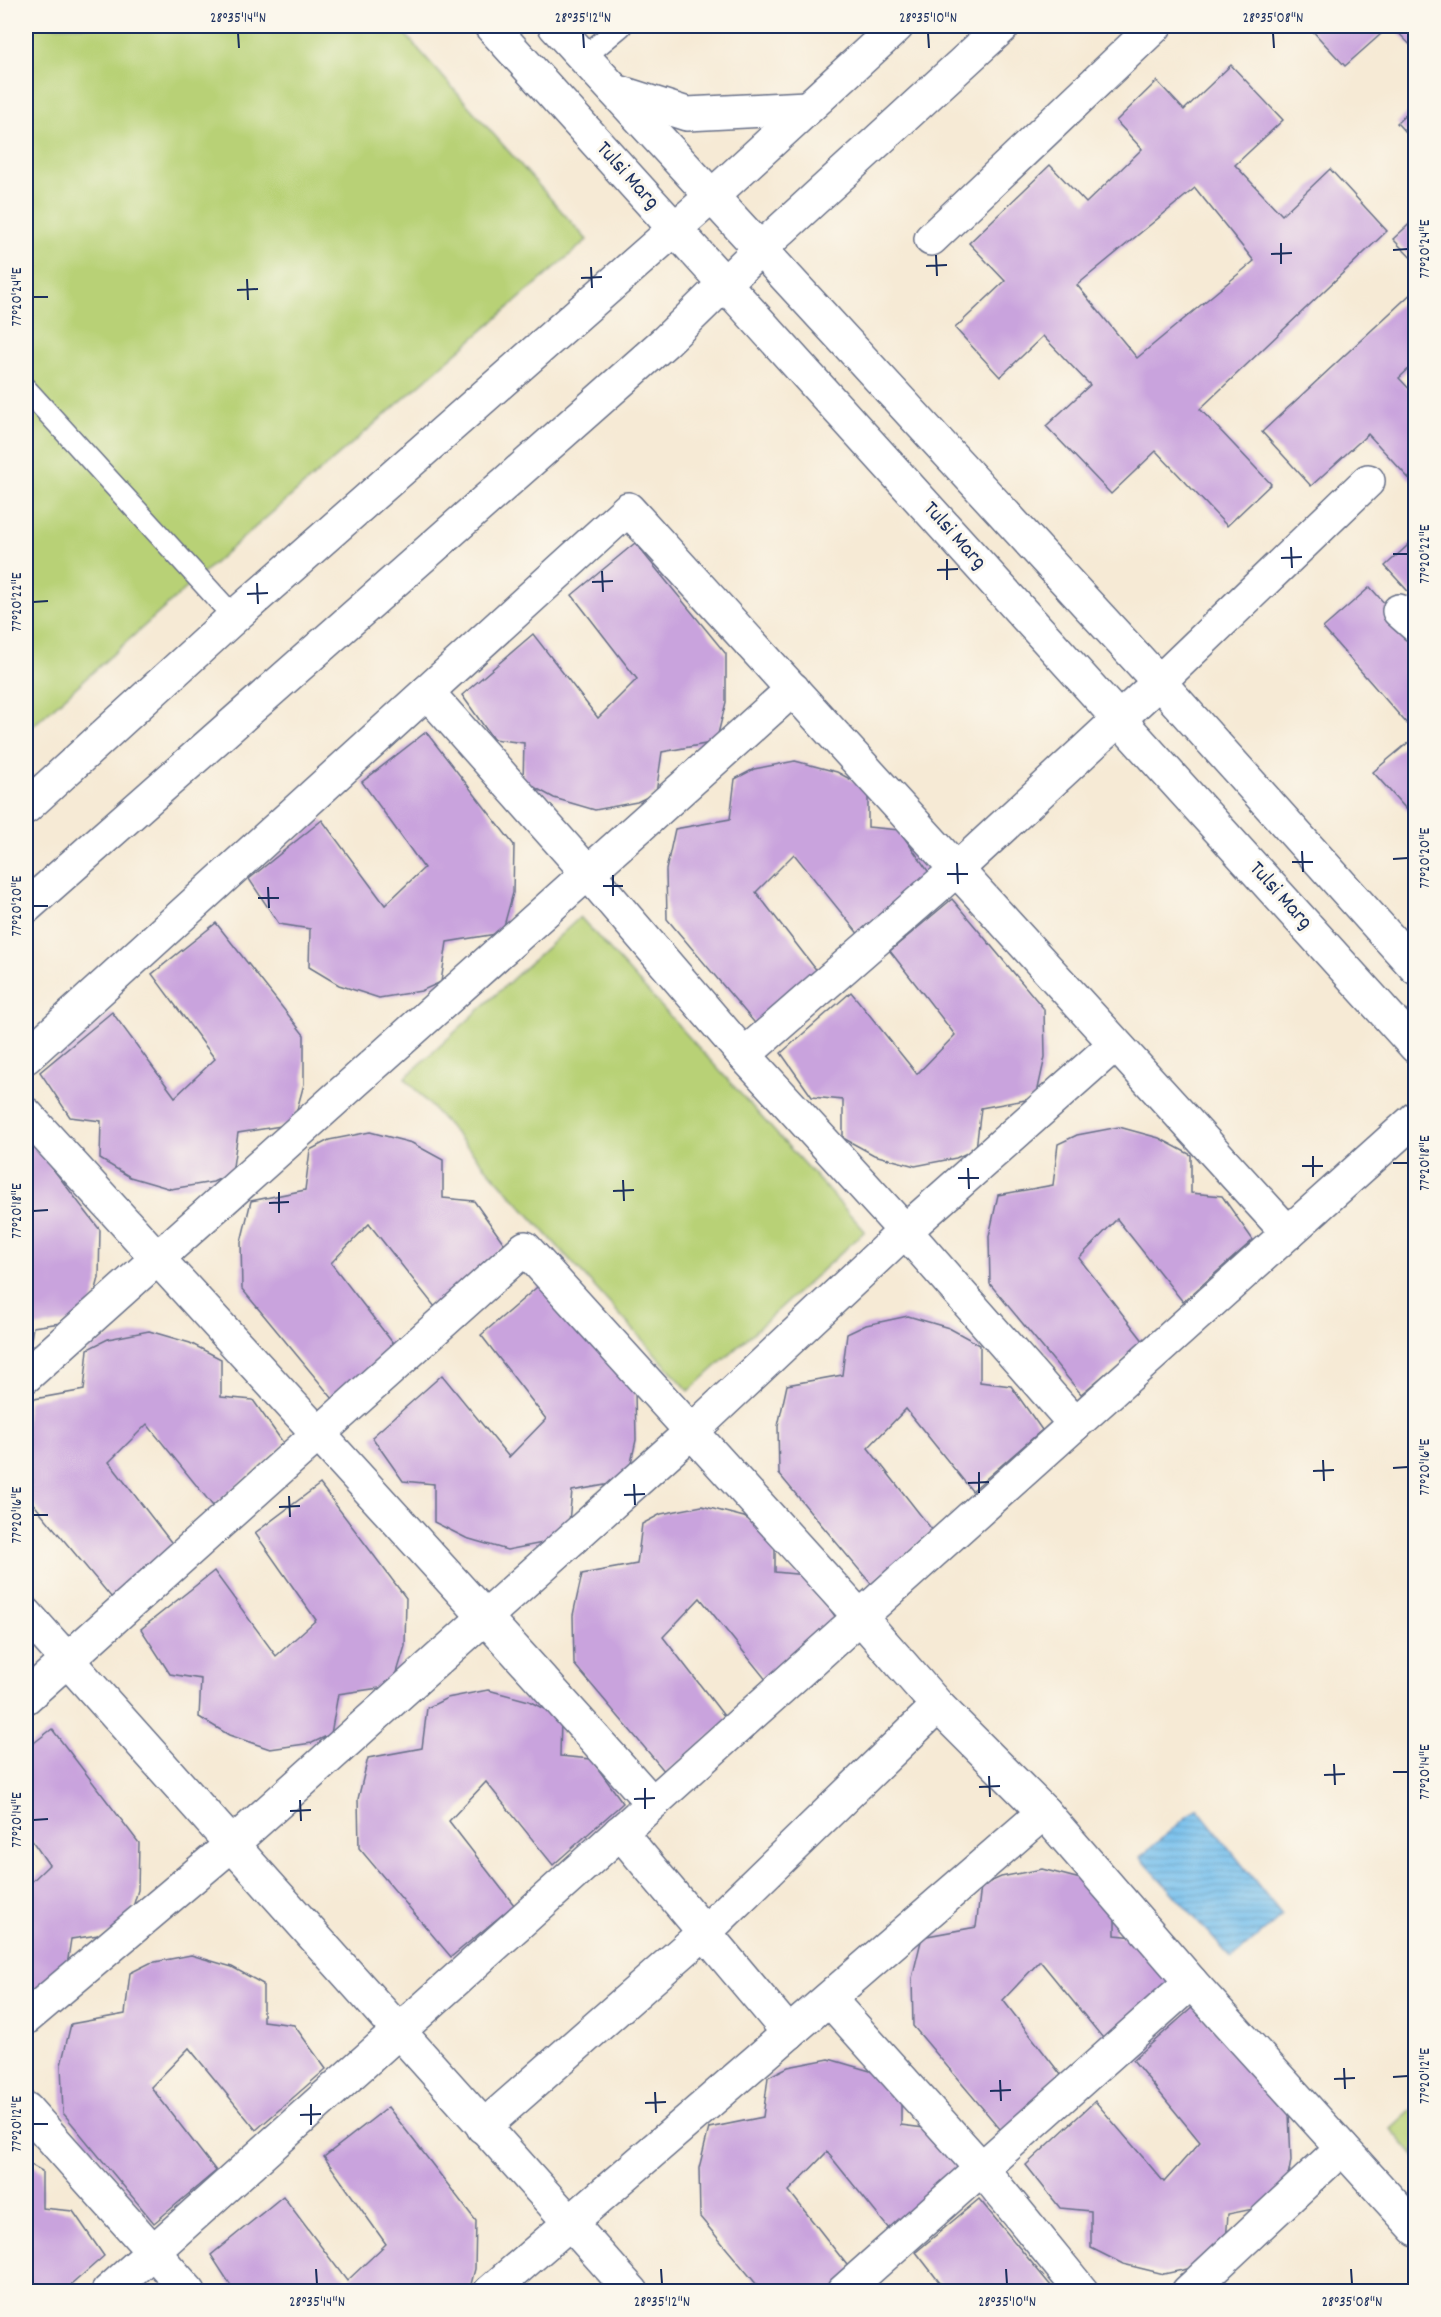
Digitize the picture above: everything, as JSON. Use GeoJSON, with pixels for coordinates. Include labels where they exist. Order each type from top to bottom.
{"type":"FeatureCollection","features":[{"type":"Feature","properties":{"kind":"street","name":"Tulsi Marg"},"geometry":{"type":"LineString","coordinates":[[491,26],[1416,1047]]}},
{"type":"Feature","properties":{"kind":"street"},"geometry":{"type":"LineString","coordinates":[[555,26],[1159,682],[1416,968]]}},
{"type":"Feature","properties":{"kind":"street"},"geometry":{"type":"LineString","coordinates":[[26,807],[234,617],[676,229],[897,26]]}},
{"type":"Feature","properties":{"kind":"street"},"geometry":{"type":"LineString","coordinates":[[26,908],[666,341],[760,249],[1003,26]]}},
{"type":"Feature","properties":{"kind":"street"},"geometry":{"type":"LineString","coordinates":[[931,239],[1155,26]]}},
{"type":"Feature","properties":{"kind":"street"},"geometry":{"type":"LineString","coordinates":[[615,92],[687,114],[807,108]]}},
{"type":"Feature","properties":{"kind":"street"},"geometry":{"type":"LineString","coordinates":[[744,1055],[956,870],[1159,682],[1368,481]]}},
{"type":"Feature","properties":{"kind":"street"},"geometry":{"type":"LineString","coordinates":[[26,1057],[628,509],[1288,1233]]}},
{"type":"Feature","properties":{"kind":"street"},"geometry":{"type":"LineString","coordinates":[[26,1376],[793,689]]}},
{"type":"Feature","properties":{"kind":"street"},"geometry":{"type":"LineString","coordinates":[[427,692],[588,873],[744,1055],[1075,1424]]}},
{"type":"Feature","properties":{"kind":"street"},"geometry":{"type":"LineString","coordinates":[[26,2018],[231,1845],[692,1432],[905,1232],[1115,1044]]}},
{"type":"Feature","properties":{"kind":"street"},"geometry":{"type":"LineString","coordinates":[[26,1114],[317,1435],[486,1616],[652,1803]]}},
{"type":"Feature","properties":{"kind":"street"},"geometry":{"type":"LineString","coordinates":[[108,2292],[1416,1118]]}},
{"type":"Feature","properties":{"kind":"street"},"geometry":{"type":"LineString","coordinates":[[26,1697],[525,1248],[938,1706],[1044,1812],[1191,1982],[1416,2229]]}},
{"type":"Feature","properties":{"kind":"street"},"geometry":{"type":"LineString","coordinates":[[26,1614],[632,2292]]}},
{"type":"Feature","properties":{"kind":"street"},"geometry":{"type":"LineString","coordinates":[[483,2127],[705,1932],[938,1706]]}},
{"type":"Feature","properties":{"kind":"street"},"geometry":{"type":"LineString","coordinates":[[490,2292],[1044,1812]]}},
{"type":"Feature","properties":{"kind":"street"},"geometry":{"type":"LineString","coordinates":[[620,1832],[789,2033]]}},
{"type":"Feature","properties":{"kind":"street"},"geometry":{"type":"LineString","coordinates":[[843,2292],[1191,1982]]}},
{"type":"Feature","properties":{"kind":"street"},"geometry":{"type":"LineString","coordinates":[[829,2000],[981,2168],[1082,2292]]}},
{"type":"Feature","properties":{"kind":"street"},"geometry":{"type":"LineString","coordinates":[[26,2109],[189,2292]]}},
{"type":"Feature","properties":{"kind":"street"},"geometry":{"type":"LineString","coordinates":[[1188,2292],[1342,2148]]}},
{"type":"Feature","properties":{"kind":"lane"},"geometry":{"type":"LineString","coordinates":[[584,57],[621,26]]}},
{"type":"Feature","properties":{"kind":"lane"},"geometry":{"type":"LineString","coordinates":[[26,389],[234,617]]}},
{"type":"Feature","properties":{"kind":"green space"},"geometry":{"type":"Polygon","coordinates":[[[26,26],[398,26],[587,240],[230,549],[26,732],[26,26]]]}},
{"type":"Feature","properties":{"kind":"green space"},"geometry":{"type":"Polygon","coordinates":[[[580,917],[865,1231],[689,1391],[405,1078],[580,917]]]}},
{"type":"Feature","properties":{"kind":"green space"},"geometry":{"type":"Polygon","coordinates":[[[1415,2107],[1415,2157],[1391,2129],[1415,2107]]]}},
{"type":"Feature","properties":{"kind":"water"},"geometry":{"type":"Polygon","coordinates":[[[1197,1808],[1282,1915],[1232,1959],[1140,1857],[1197,1808]]]}},
{"type":"Feature","properties":{"kind":"building"},"geometry":{"type":"Polygon","coordinates":[[[1308,26],[1390,26],[1345,66],[1308,26]]]}},
{"type":"Feature","properties":{"kind":"building"},"geometry":{"type":"Polygon","coordinates":[[[1392,26],[1416,26],[1416,51],[1392,26]]]}},
{"type":"Feature","properties":{"kind":"building"},"geometry":{"type":"Polygon","coordinates":[[[1231,65],[1283,120],[1235,165],[1282,215],[1330,169],[1387,231],[1200,409],[1271,484],[1227,526],[1156,451],[1111,494],[1046,426],[1090,385],[1043,336],[1000,377],[955,328],[1005,281],[969,243],[1050,165],[1086,203],[1142,149],[1116,121],[1157,81],[1184,110],[1231,65]],[[1195,188],[1077,285],[1137,358],[1254,261],[1195,188]]]}},
{"type":"Feature","properties":{"kind":"building"},"geometry":{"type":"Polygon","coordinates":[[[1416,105],[1416,144],[1397,123],[1416,105]]]}},
{"type":"Feature","properties":{"kind":"building"},"geometry":{"type":"Polygon","coordinates":[[[1416,218],[1416,263],[1393,239],[1416,218]]]}},
{"type":"Feature","properties":{"kind":"building"},"geometry":{"type":"Polygon","coordinates":[[[1416,289],[1416,362],[1399,378],[1416,396],[1416,486],[1368,434],[1311,486],[1262,432],[1416,289]]]}},
{"type":"Feature","properties":{"kind":"building"},"geometry":{"type":"Polygon","coordinates":[[[1416,538],[1416,600],[1385,566],[1416,538]]]}},
{"type":"Feature","properties":{"kind":"building"},"geometry":{"type":"Polygon","coordinates":[[[635,543],[726,654],[726,702],[716,742],[662,752],[656,793],[637,802],[595,810],[554,798],[523,781],[524,743],[493,739],[462,695],[533,634],[598,718],[637,679],[572,595],[635,543]]]}},
{"type":"Feature","properties":{"kind":"building"},"geometry":{"type":"Polygon","coordinates":[[[1370,587],[1416,639],[1416,734],[1323,628],[1370,587]]]}},
{"type":"Feature","properties":{"kind":"building"},"geometry":{"type":"Polygon","coordinates":[[[426,732],[514,845],[513,893],[502,933],[447,942],[441,982],[421,991],[379,998],[339,985],[309,967],[310,929],[279,924],[249,879],[322,820],[385,905],[424,868],[362,782],[426,732]]]}},
{"type":"Feature","properties":{"kind":"building"},"geometry":{"type":"Polygon","coordinates":[[[1416,736],[1416,820],[1373,772],[1416,736]]]}},
{"type":"Feature","properties":{"kind":"building"},"geometry":{"type":"Polygon","coordinates":[[[795,761],[837,772],[868,789],[868,827],[899,830],[930,874],[860,936],[794,854],[756,892],[821,976],[759,1028],[667,919],[666,870],[675,829],[730,819],[735,779],[754,769],[795,761]]]}},
{"type":"Feature","properties":{"kind":"building"},"geometry":{"type":"Polygon","coordinates":[[[952,899],[1044,1009],[1045,1057],[1036,1098],[981,1108],[976,1149],[956,1158],[915,1166],[874,1155],[843,1138],[843,1100],[812,1097],[781,1053],[851,992],[917,1074],[955,1035],[890,951],[952,899]]]}},
{"type":"Feature","properties":{"kind":"building"},"geometry":{"type":"Polygon","coordinates":[[[216,923],[304,1035],[304,1084],[293,1124],[238,1133],[232,1173],[213,1182],[171,1189],[130,1177],[100,1159],[101,1121],[70,1117],[40,1072],[112,1012],[175,1097],[215,1059],[152,974],[216,923]]]}},
{"type":"Feature","properties":{"kind":"building"},"geometry":{"type":"Polygon","coordinates":[[[1119,1127],[1159,1138],[1191,1155],[1191,1193],[1222,1196],[1253,1240],[1183,1302],[1117,1219],[1079,1258],[1144,1342],[1081,1394],[990,1284],[989,1236],[998,1195],[1053,1185],[1058,1144],[1077,1135],[1119,1127]]]}},
{"type":"Feature","properties":{"kind":"building"},"geometry":{"type":"Polygon","coordinates":[[[370,1132],[412,1143],[443,1160],[443,1198],[474,1201],[505,1245],[435,1307],[369,1224],[331,1263],[396,1347],[333,1399],[242,1289],[241,1242],[251,1201],[305,1190],[310,1150],[329,1140],[370,1132]]]}},
{"type":"Feature","properties":{"kind":"building"},"geometry":{"type":"Polygon","coordinates":[[[26,1134],[100,1230],[99,1278],[88,1319],[33,1327],[27,1365],[26,1134]]]}},
{"type":"Feature","properties":{"kind":"building"},"geometry":{"type":"Polygon","coordinates":[[[543,1282],[635,1392],[636,1440],[627,1481],[572,1491],[568,1532],[548,1542],[507,1550],[466,1538],[434,1522],[434,1484],[403,1481],[372,1437],[442,1375],[509,1457],[546,1419],[481,1335],[543,1282]]]}},
{"type":"Feature","properties":{"kind":"building"},"geometry":{"type":"Polygon","coordinates":[[[908,1316],[949,1328],[980,1345],[980,1382],[1011,1386],[1042,1430],[972,1491],[906,1409],[868,1448],[933,1531],[871,1584],[779,1474],[778,1426],[787,1385],[842,1375],[847,1334],[866,1325],[908,1316]]]}},
{"type":"Feature","properties":{"kind":"building"},"geometry":{"type":"Polygon","coordinates":[[[149,1331],[190,1343],[221,1359],[221,1397],[253,1400],[284,1444],[213,1506],[147,1424],[109,1462],[174,1546],[112,1598],[26,1495],[26,1414],[29,1400],[84,1390],[88,1349],[108,1339],[149,1331]]]}},
{"type":"Feature","properties":{"kind":"building"},"geometry":{"type":"Polygon","coordinates":[[[320,1484],[406,1598],[405,1646],[393,1686],[338,1694],[331,1734],[312,1743],[270,1749],[229,1735],[199,1717],[201,1679],[170,1674],[141,1629],[214,1571],[276,1656],[316,1620],[255,1533],[320,1484]]]}},
{"type":"Feature","properties":{"kind":"building"},"geometry":{"type":"Polygon","coordinates":[[[702,1506],[744,1517],[775,1534],[775,1572],[806,1575],[837,1619],[767,1681],[700,1598],[663,1637],[728,1721],[666,1773],[574,1664],[573,1615],[582,1574],[637,1564],[642,1524],[661,1514],[702,1506]]]}},
{"type":"Feature","properties":{"kind":"building"},"geometry":{"type":"Polygon","coordinates":[[[488,1690],[529,1701],[561,1718],[560,1756],[591,1759],[623,1803],[553,1865],[486,1782],[449,1821],[514,1905],[451,1957],[359,1848],[358,1799],[368,1758],[422,1748],[427,1708],[447,1698],[488,1690]]]}},
{"type":"Feature","properties":{"kind":"building"},"geometry":{"type":"Polygon","coordinates":[[[52,1729],[139,1843],[138,1890],[126,1931],[71,1939],[65,1979],[45,1988],[26,1991],[26,1887],[49,1865],[26,1832],[26,1749],[52,1729]]]}},
{"type":"Feature","properties":{"kind":"building"},"geometry":{"type":"Polygon","coordinates":[[[1042,1869],[1084,1880],[1115,1897],[1115,1935],[1146,1938],[1177,1982],[1107,2043],[1040,1961],[1003,2000],[1068,2084],[1006,2136],[913,2026],[912,1978],[922,1937],[976,1927],[981,1886],[1001,1877],[1042,1869]]]}},
{"type":"Feature","properties":{"kind":"building"},"geometry":{"type":"Polygon","coordinates":[[[191,1955],[232,1967],[263,1984],[263,2021],[294,2025],[326,2069],[256,2130],[189,2048],[151,2087],[216,2171],[154,2223],[63,2113],[61,2065],[71,2024],[125,2014],[130,1973],[150,1963],[191,1955]]]}},
{"type":"Feature","properties":{"kind":"building"},"geometry":{"type":"Polygon","coordinates":[[[1194,2006],[1289,2113],[1291,2161],[1283,2203],[1228,2214],[1225,2255],[1206,2265],[1164,2274],[1123,2264],[1091,2248],[1091,2211],[1060,2208],[1026,2165],[1095,2101],[1164,2182],[1200,2142],[1133,2060],[1194,2006]]]}},
{"type":"Feature","properties":{"kind":"building"},"geometry":{"type":"Polygon","coordinates":[[[829,2059],[870,2071],[901,2087],[901,2125],[932,2129],[964,2173],[893,2234],[827,2152],[789,2191],[854,2274],[834,2292],[763,2292],[700,2217],[699,2168],[709,2128],[763,2117],[768,2077],[788,2067],[829,2059]]]}},
{"type":"Feature","properties":{"kind":"building"},"geometry":{"type":"Polygon","coordinates":[[[388,2107],[476,2221],[475,2269],[469,2292],[235,2292],[211,2255],[283,2196],[347,2281],[386,2244],[324,2157],[388,2107]]]}},
{"type":"Feature","properties":{"kind":"building"},"geometry":{"type":"Polygon","coordinates":[[[26,2162],[42,2171],[42,2208],[73,2211],[104,2256],[63,2292],[26,2292],[26,2162]]]}},
{"type":"Feature","properties":{"kind":"building"},"geometry":{"type":"Polygon","coordinates":[[[979,2199],[1056,2292],[947,2292],[916,2252],[979,2199]]]}}]}
